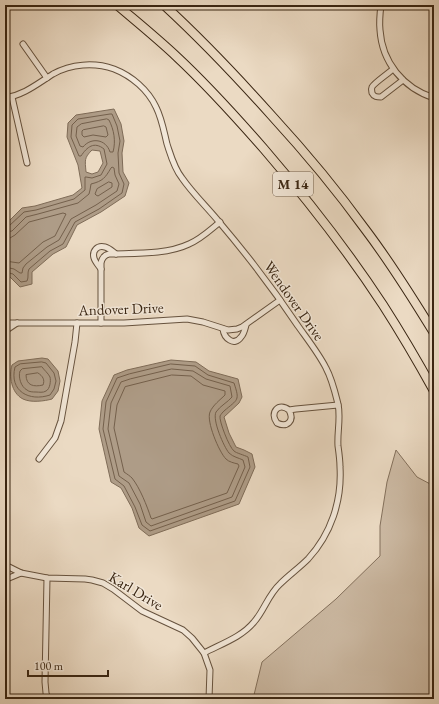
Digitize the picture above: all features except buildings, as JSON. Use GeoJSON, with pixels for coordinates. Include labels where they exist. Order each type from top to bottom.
{"type":"FeatureCollection","features":[{"type":"Feature","properties":{"kind":"highway","name":"M 14"},"geometry":{"type":"LineString","coordinates":[[117,5],[177,57],[249,132],[298,189],[372,288],[434,391]]}},
{"type":"Feature","properties":{"kind":"highway","name":"M 14"},"geometry":{"type":"LineString","coordinates":[[164,5],[245,85],[302,149],[366,230],[416,303],[434,333]]}},
{"type":"Feature","properties":{"kind":"street"},"geometry":{"type":"LineString","coordinates":[[381,5],[380,30],[382,43],[393,69],[413,88],[422,94],[434,98]]}},
{"type":"Feature","properties":{"kind":"street"},"geometry":{"type":"LineString","coordinates":[[24,44],[47,78]]}},
{"type":"Feature","properties":{"kind":"street","name":"Wendover Drive"},"geometry":{"type":"LineString","coordinates":[[5,98],[28,91],[57,72],[69,67],[81,65],[95,65],[112,68],[138,84],[150,96],[157,108],[171,157],[177,171],[188,186],[220,222],[280,300],[325,366],[330,378],[339,412],[338,444],[340,485],[338,502],[328,530],[312,554],[272,592],[253,624],[238,636],[204,653]]}},
{"type":"Feature","properties":{"kind":"street"},"geometry":{"type":"LineString","coordinates":[[393,69],[373,85],[373,95],[381,97],[403,80]]}},
{"type":"Feature","properties":{"kind":"street"},"geometry":{"type":"LineString","coordinates":[[12,97],[27,163]]}},
{"type":"Feature","properties":{"kind":"street"},"geometry":{"type":"LineString","coordinates":[[102,323],[101,269],[103,257],[109,254],[154,252],[181,247],[198,239],[220,222]]}},
{"type":"Feature","properties":{"kind":"street"},"geometry":{"type":"LineString","coordinates":[[101,269],[94,258],[96,248],[104,246],[116,254]]}},
{"type":"Feature","properties":{"kind":"street","name":"Andover Drive"},"geometry":{"type":"LineString","coordinates":[[5,322],[102,323],[187,319],[203,322],[228,330],[237,329],[246,325],[280,300]]}},
{"type":"Feature","properties":{"kind":"street"},"geometry":{"type":"LineString","coordinates":[[5,331],[18,323]]}},
{"type":"Feature","properties":{"kind":"street"},"geometry":{"type":"LineString","coordinates":[[39,459],[55,438],[62,421],[77,323]]}},
{"type":"Feature","properties":{"kind":"street","name":"Andover Drive"},"geometry":{"type":"LineString","coordinates":[[223,329],[224,335],[228,339],[235,341],[242,336],[246,325]]}},
{"type":"Feature","properties":{"kind":"street"},"geometry":{"type":"LineString","coordinates":[[290,410],[296,408],[338,405]]}},
{"type":"Feature","properties":{"kind":"street","name":"Karl Drive"},"geometry":{"type":"LineString","coordinates":[[5,567],[9,567],[21,574],[47,578],[85,579],[103,583],[142,611],[183,630],[192,638],[204,653],[210,670],[210,699]]}},
{"type":"Feature","properties":{"kind":"street","name":"Karl Drive"},"geometry":{"type":"LineString","coordinates":[[5,578],[21,574]]}},
{"type":"Feature","properties":{"kind":"street"},"geometry":{"type":"LineString","coordinates":[[47,578],[45,682],[48,699]]}},
{"type":"Feature","properties":{"kind":"shaded area"},"geometry":{"type":"Polygon","coordinates":[[[396,450],[417,477],[434,486],[434,699],[253,699],[262,662],[336,599],[380,556],[380,526],[387,482],[396,450]]]}},
{"type":"Feature","properties":{"kind":"water"},"geometry":{"type":"Polygon","coordinates":[[[114,109],[121,124],[124,141],[122,153],[123,172],[129,183],[125,196],[101,212],[77,225],[66,247],[53,254],[32,272],[32,284],[20,287],[10,277],[5,276],[5,225],[22,208],[35,206],[73,195],[82,188],[78,165],[67,137],[68,123],[76,115],[114,109]],[[92,150],[86,157],[86,172],[92,174],[98,172],[103,163],[100,151],[92,150]]]}},
{"type":"Feature","properties":{"kind":"water"},"geometry":{"type":"Polygon","coordinates":[[[42,358],[48,359],[58,371],[60,381],[58,391],[52,399],[49,400],[34,401],[23,399],[13,389],[11,379],[12,365],[18,361],[42,358]]]}},
{"type":"Feature","properties":{"kind":"water"},"geometry":{"type":"Polygon","coordinates":[[[171,360],[196,362],[209,371],[238,379],[242,397],[239,403],[224,417],[229,433],[236,447],[252,454],[255,467],[239,504],[149,536],[139,528],[132,508],[121,488],[111,482],[99,429],[102,401],[114,375],[127,370],[171,360]]]}}]}
